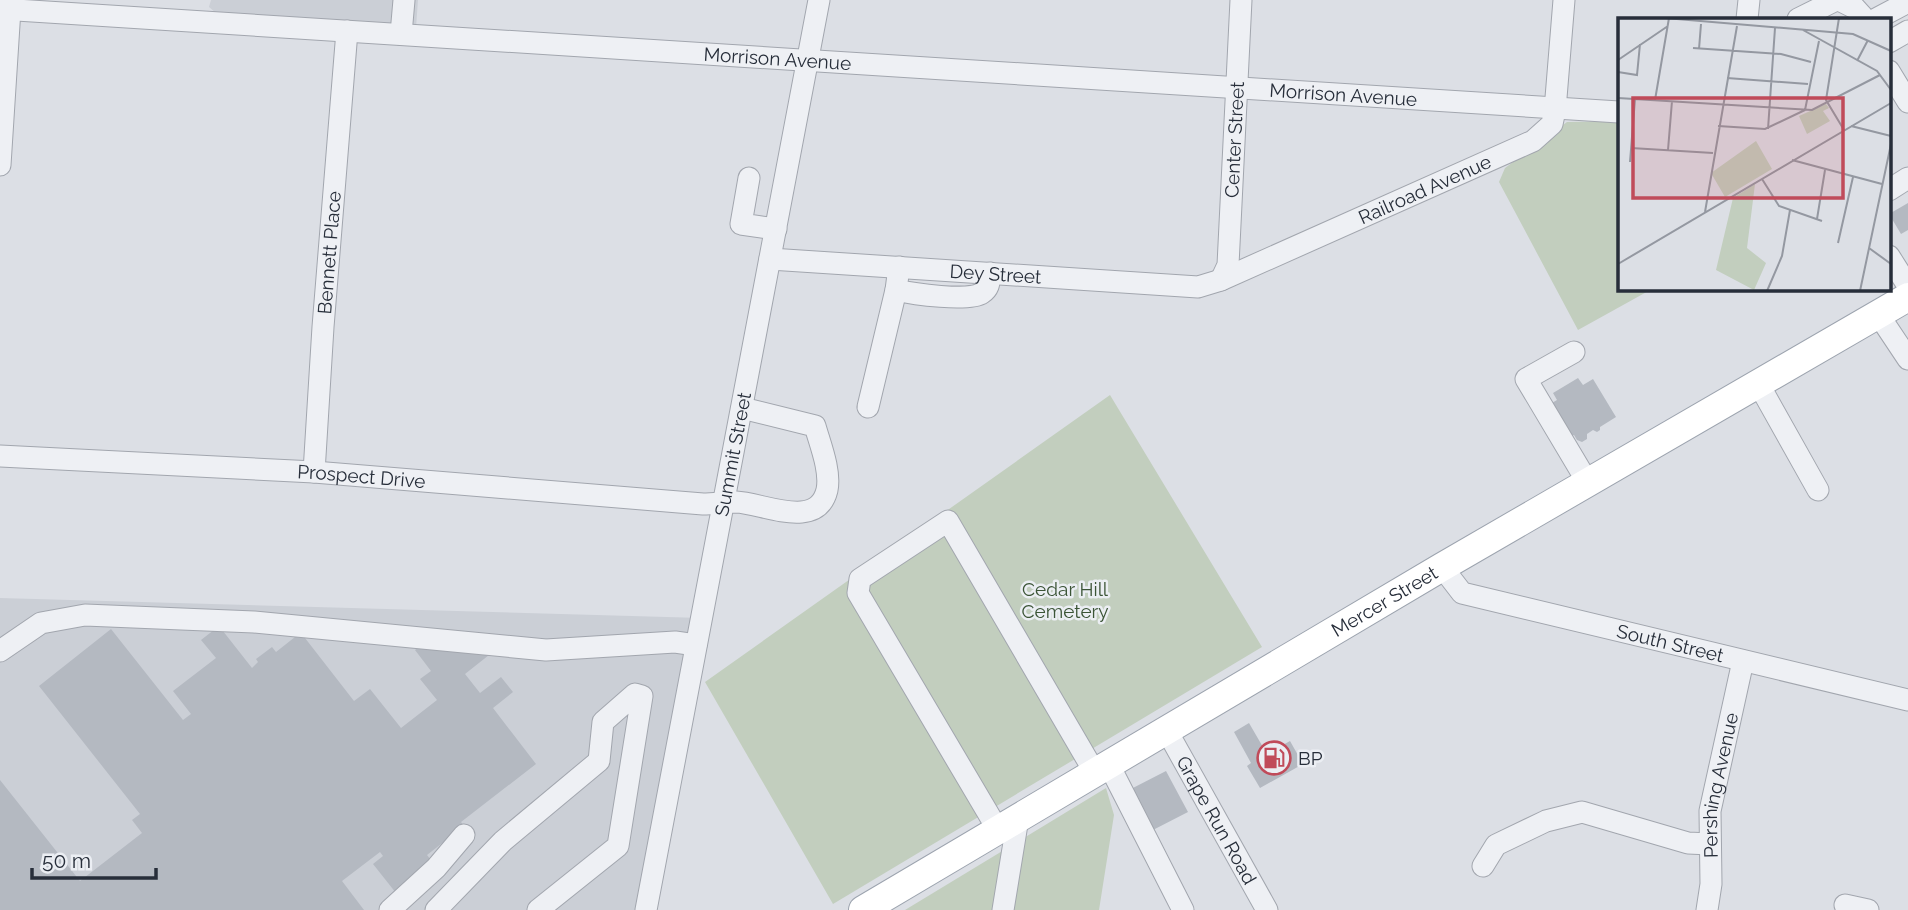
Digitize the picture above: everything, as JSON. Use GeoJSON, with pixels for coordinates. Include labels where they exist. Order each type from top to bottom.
{"type":"FeatureCollection","features":[{"type":"Feature","properties":{"kind":"main road","name":"Mercer Street"},"geometry":{"type":"LineString","coordinates":[[863,910],[1908,297]]}},
{"type":"Feature","properties":{"kind":"street"},"geometry":{"type":"LineString","coordinates":[[401,34],[404,0]]}},
{"type":"Feature","properties":{"kind":"street","name":"Summit Street"},"geometry":{"type":"LineString","coordinates":[[646,910],[819,0]]}},
{"type":"Feature","properties":{"kind":"street","name":"Center Street"},"geometry":{"type":"LineString","coordinates":[[1221,280],[1228,265],[1241,0]]}},
{"type":"Feature","properties":{"kind":"street"},"geometry":{"type":"LineString","coordinates":[[1564,0],[1555,110],[1618,112]]}},
{"type":"Feature","properties":{"kind":"street"},"geometry":{"type":"LineString","coordinates":[[1746,18],[1749,0]]}},
{"type":"Feature","properties":{"kind":"street"},"geometry":{"type":"LineString","coordinates":[[1800,18],[1837,0],[1855,8],[1864,18]]}},
{"type":"Feature","properties":{"kind":"street"},"geometry":{"type":"LineString","coordinates":[[1878,18],[1908,2]]}},
{"type":"Feature","properties":{"kind":"street"},"geometry":{"type":"LineString","coordinates":[[0,165],[5,9]]}},
{"type":"Feature","properties":{"kind":"street","name":"Morrison Avenue"},"geometry":{"type":"LineString","coordinates":[[5,9],[197,10],[347,31],[1555,110]]}},
{"type":"Feature","properties":{"kind":"street","name":"Bennett Place"},"geometry":{"type":"LineString","coordinates":[[314,472],[347,31]]}},
{"type":"Feature","properties":{"kind":"street"},"geometry":{"type":"LineString","coordinates":[[1890,41],[1908,31]]}},
{"type":"Feature","properties":{"kind":"street"},"geometry":{"type":"LineString","coordinates":[[1890,73],[1908,102]]}},
{"type":"Feature","properties":{"kind":"street","name":"Railroad Avenue"},"geometry":{"type":"LineString","coordinates":[[1221,280],[1533,141],[1552,124],[1555,110]]}},
{"type":"Feature","properties":{"kind":"street"},"geometry":{"type":"LineString","coordinates":[[749,178],[741,224],[776,229]]}},
{"type":"Feature","properties":{"kind":"street"},"geometry":{"type":"LineString","coordinates":[[1890,189],[1908,178]]}},
{"type":"Feature","properties":{"kind":"street"},"geometry":{"type":"LineString","coordinates":[[1890,258],[1908,286]]}},
{"type":"Feature","properties":{"kind":"street","name":"Dey Street"},"geometry":{"type":"LineString","coordinates":[[770,260],[1198,287],[1221,280]]}},
{"type":"Feature","properties":{"kind":"street"},"geometry":{"type":"LineString","coordinates":[[868,407],[899,267]]}},
{"type":"Feature","properties":{"kind":"street"},"geometry":{"type":"LineString","coordinates":[[896,290],[923,295],[976,296],[989,286],[990,273]]}},
{"type":"Feature","properties":{"kind":"street"},"geometry":{"type":"LineString","coordinates":[[1878,314],[1908,359]]}},
{"type":"Feature","properties":{"kind":"street"},"geometry":{"type":"LineString","coordinates":[[1574,352],[1526,379],[1588,483]]}},
{"type":"Feature","properties":{"kind":"street"},"geometry":{"type":"LineString","coordinates":[[1759,383],[1818,490]]}},
{"type":"Feature","properties":{"kind":"street","name":"Prospect Drive"},"geometry":{"type":"LineString","coordinates":[[0,456],[314,472],[690,503],[736,502],[795,513],[813,509],[821,503],[827,488],[826,470],[816,426],[742,408]]}},
{"type":"Feature","properties":{"kind":"street"},"geometry":{"type":"LineString","coordinates":[[1003,910],[1008,824],[859,593],[860,579],[948,522],[1102,769],[1183,910]]}},
{"type":"Feature","properties":{"kind":"street","name":"South Street"},"geometry":{"type":"LineString","coordinates":[[1442,568],[1462,593],[1908,700]]}},
{"type":"Feature","properties":{"kind":"street"},"geometry":{"type":"LineString","coordinates":[[0,651],[41,623],[85,615],[254,622],[546,650],[675,642],[696,645]]}},
{"type":"Feature","properties":{"kind":"street","name":"Pershing Avenue"},"geometry":{"type":"LineString","coordinates":[[1707,910],[1711,884],[1710,811],[1743,661]]}},
{"type":"Feature","properties":{"kind":"street"},"geometry":{"type":"LineString","coordinates":[[436,910],[503,841],[599,761],[603,722],[635,694],[642,696],[618,846],[538,910]]}},
{"type":"Feature","properties":{"kind":"street","name":"Grape Run Road"},"geometry":{"type":"LineString","coordinates":[[1167,730],[1266,910]]}},
{"type":"Feature","properties":{"kind":"street"},"geometry":{"type":"LineString","coordinates":[[1483,866],[1496,845],[1546,821],[1582,811],[1688,843],[1710,844]]}},
{"type":"Feature","properties":{"kind":"street"},"geometry":{"type":"LineString","coordinates":[[390,910],[436,868],[464,835]]}},
{"type":"Feature","properties":{"kind":"street"},"geometry":{"type":"LineString","coordinates":[[1845,905],[1868,910]]}},
{"type":"Feature","properties":{"kind":"shaded area"},"geometry":{"type":"Polygon","coordinates":[[[211,0],[418,0],[416,28],[216,13],[209,7],[211,0]]]}},
{"type":"Feature","properties":{"kind":"shaded area"},"geometry":{"type":"Polygon","coordinates":[[[0,598],[702,618],[648,910],[0,910],[0,598]]]}},
{"type":"Feature","properties":{"kind":"green space"},"geometry":{"type":"Polygon","coordinates":[[[1618,121],[1618,290],[1650,290],[1578,330],[1499,182],[1505,168],[1567,122],[1618,121]]]}},
{"type":"Feature","properties":{"kind":"green space","name":"Cedar Hill Cemetery"},"geometry":{"type":"Polygon","coordinates":[[[1110,395],[1262,647],[833,904],[705,682],[1110,395]]]}},
{"type":"Feature","properties":{"kind":"green space"},"geometry":{"type":"Polygon","coordinates":[[[1106,788],[1114,815],[1099,910],[905,910],[1106,788]]]}},
{"type":"Feature","properties":{"kind":"building"},"geometry":{"type":"Polygon","coordinates":[[[1908,203],[1908,230],[1901,234],[1890,213],[1908,203]]]}},
{"type":"Feature","properties":{"kind":"building"},"geometry":{"type":"Polygon","coordinates":[[[1578,378],[1583,385],[1593,379],[1616,417],[1597,432],[1593,430],[1587,434],[1587,439],[1582,442],[1574,435],[1564,440],[1545,407],[1557,400],[1553,393],[1578,378]]]}},
{"type":"Feature","properties":{"kind":"building"},"geometry":{"type":"Polygon","coordinates":[[[219,626],[252,668],[258,662],[256,659],[272,647],[276,652],[295,637],[305,638],[354,701],[370,689],[401,728],[437,700],[420,679],[431,671],[415,650],[419,647],[489,655],[465,674],[480,693],[501,677],[513,692],[493,708],[536,764],[461,822],[464,826],[427,855],[434,864],[396,893],[373,864],[383,856],[380,852],[342,881],[364,910],[0,910],[0,780],[80,881],[142,833],[132,820],[140,814],[39,686],[111,629],[183,720],[191,714],[173,691],[216,658],[201,640],[219,626]]]}},
{"type":"Feature","properties":{"kind":"building","name":"BP"},"geometry":{"type":"Polygon","coordinates":[[[1249,723],[1267,754],[1290,741],[1303,764],[1260,788],[1247,766],[1251,763],[1234,732],[1249,723]]]}},
{"type":"Feature","properties":{"kind":"building"},"geometry":{"type":"Polygon","coordinates":[[[1166,771],[1188,812],[1151,831],[1129,790],[1166,771]]]}},
{"type":"Feature","properties":{"kind":"place","name":"BP"},"geometry":{"type":"Point","coordinates":[1274,758]}}]}
